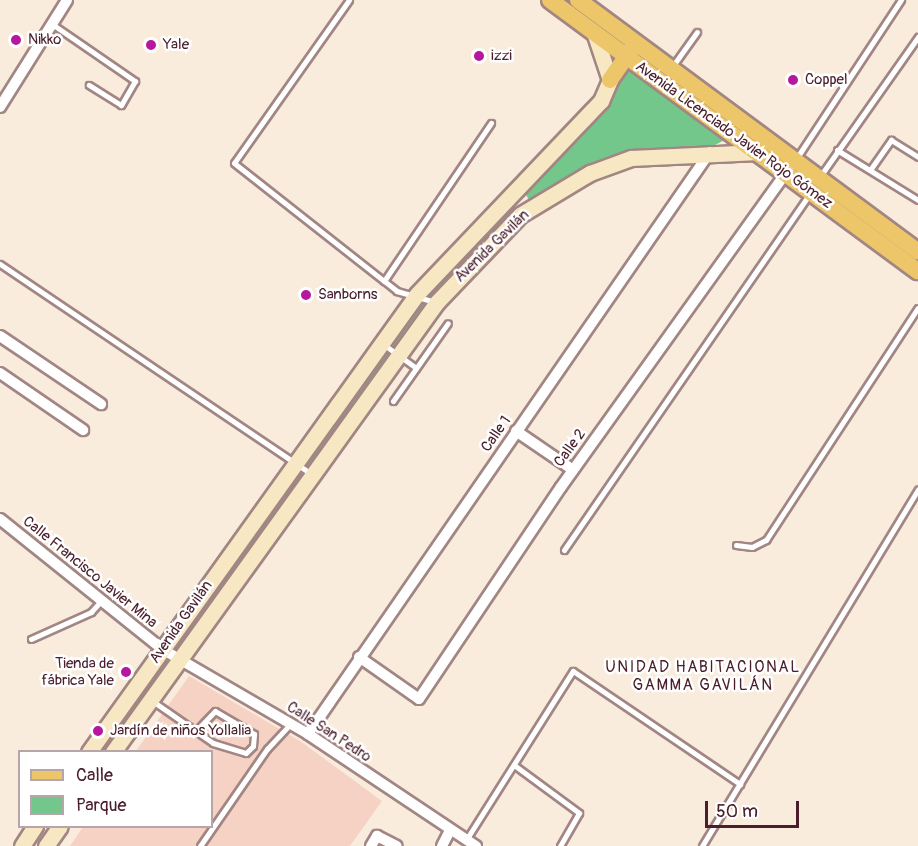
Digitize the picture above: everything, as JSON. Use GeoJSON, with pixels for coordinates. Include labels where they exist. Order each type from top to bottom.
{"type":"FeatureCollection","features":[{"type":"Feature","properties":{"kind":"main road","name":"Avenida Licenciado Javier Rojo Gómez"},"geometry":{"type":"LineString","coordinates":[[550,0],[594,32],[671,69],[741,129],[759,152],[791,166]]}},
{"type":"Feature","properties":{"kind":"main road","name":"Avenida Licenciado Javier Rojo Gómez"},"geometry":{"type":"LineString","coordinates":[[578,0],[631,50],[815,184],[918,271]]}},
{"type":"Feature","properties":{"kind":"main road"},"geometry":{"type":"LineString","coordinates":[[594,32],[610,80]]}},
{"type":"Feature","properties":{"kind":"main road"},"geometry":{"type":"LineString","coordinates":[[610,80],[631,50]]}},
{"type":"Feature","properties":{"kind":"main road","name":"Avenida Gavilán"},"geometry":{"type":"LineString","coordinates":[[90,750],[417,294],[504,198],[601,101],[610,80]]}},
{"type":"Feature","properties":{"kind":"main road","name":"Avenida Gavilán"},"geometry":{"type":"LineString","coordinates":[[114,750],[177,659],[437,302],[468,266],[520,215],[590,172],[631,158],[710,151],[759,152]]}},
{"type":"Feature","properties":{"kind":"main road","name":"Avenida Licenciado Javier Rojo Gómez"},"geometry":{"type":"LineString","coordinates":[[815,184],[918,252]]}},
{"type":"Feature","properties":{"kind":"main road"},"geometry":{"type":"LineString","coordinates":[[504,198],[520,215]]}},
{"type":"Feature","properties":{"kind":"main road"},"geometry":{"type":"LineString","coordinates":[[453,252],[468,266]]}},
{"type":"Feature","properties":{"kind":"main road"},"geometry":{"type":"LineString","coordinates":[[21,846],[34,828]]}},
{"type":"Feature","properties":{"kind":"main road"},"geometry":{"type":"LineString","coordinates":[[46,846],[59,828]]}},
{"type":"Feature","properties":{"kind":"street"},"geometry":{"type":"LineString","coordinates":[[0,107],[67,0]]}},
{"type":"Feature","properties":{"kind":"street","name":"Calle 1"},"geometry":{"type":"LineString","coordinates":[[308,734],[710,151]]}},
{"type":"Feature","properties":{"kind":"street","name":"Calle 2"},"geometry":{"type":"LineString","coordinates":[[359,657],[419,699],[573,470],[791,166]]}},
{"type":"Feature","properties":{"kind":"street"},"geometry":{"type":"LineString","coordinates":[[0,336],[101,404]]}},
{"type":"Feature","properties":{"kind":"street"},"geometry":{"type":"LineString","coordinates":[[0,373],[83,430]]}},
{"type":"Feature","properties":{"kind":"street"},"geometry":{"type":"LineString","coordinates":[[516,431],[573,470]]}},
{"type":"Feature","properties":{"kind":"street","name":"Calle Francisco Javier Mina"},"geometry":{"type":"LineString","coordinates":[[0,519],[100,602],[162,649]]}},
{"type":"Feature","properties":{"kind":"street","name":"Calle San Pedro"},"geometry":{"type":"LineString","coordinates":[[162,649],[308,734],[471,843]]}},
{"type":"Feature","properties":{"kind":"street"},"geometry":{"type":"LineString","coordinates":[[442,846],[450,830]]}},
{"type":"Feature","properties":{"kind":"street"},"geometry":{"type":"LineString","coordinates":[[371,846],[377,836],[397,846]]}},
{"type":"Feature","properties":{"kind":"lane"},"geometry":{"type":"LineString","coordinates":[[349,0],[234,164],[398,291],[417,294],[437,302]]}},
{"type":"Feature","properties":{"kind":"lane"},"geometry":{"type":"LineString","coordinates":[[791,166],[900,0]]}},
{"type":"Feature","properties":{"kind":"lane"},"geometry":{"type":"LineString","coordinates":[[52,24],[135,81],[121,105],[89,86]]}},
{"type":"Feature","properties":{"kind":"lane"},"geometry":{"type":"LineString","coordinates":[[671,69],[697,32]]}},
{"type":"Feature","properties":{"kind":"lane"},"geometry":{"type":"LineString","coordinates":[[564,550],[837,150],[918,37]]}},
{"type":"Feature","properties":{"kind":"lane"},"geometry":{"type":"LineString","coordinates":[[384,281],[491,123]]}},
{"type":"Feature","properties":{"kind":"lane"},"geometry":{"type":"LineString","coordinates":[[870,170],[891,140],[918,158]]}},
{"type":"Feature","properties":{"kind":"lane"},"geometry":{"type":"LineString","coordinates":[[837,150],[918,200]]}},
{"type":"Feature","properties":{"kind":"lane"},"geometry":{"type":"LineString","coordinates":[[0,264],[311,474]]}},
{"type":"Feature","properties":{"kind":"lane"},"geometry":{"type":"LineString","coordinates":[[736,545],[752,547],[766,540],[918,308]]}},
{"type":"Feature","properties":{"kind":"lane"},"geometry":{"type":"LineString","coordinates":[[393,401],[448,323]]}},
{"type":"Feature","properties":{"kind":"lane"},"geometry":{"type":"LineString","coordinates":[[381,343],[416,368]]}},
{"type":"Feature","properties":{"kind":"lane"},"geometry":{"type":"LineString","coordinates":[[702,846],[918,489]]}},
{"type":"Feature","properties":{"kind":"lane"},"geometry":{"type":"LineString","coordinates":[[31,639],[91,612],[100,602]]}},
{"type":"Feature","properties":{"kind":"lane"},"geometry":{"type":"LineString","coordinates":[[471,843],[514,765],[573,671],[740,784]]}},
{"type":"Feature","properties":{"kind":"lane"},"geometry":{"type":"LineString","coordinates":[[149,699],[196,731],[230,750],[246,753],[253,746],[254,734],[215,711],[196,731]]}},
{"type":"Feature","properties":{"kind":"lane"},"geometry":{"type":"LineString","coordinates":[[213,827],[267,749],[290,724]]}},
{"type":"Feature","properties":{"kind":"lane"},"geometry":{"type":"LineString","coordinates":[[514,765],[579,813],[561,846]]}},
{"type":"Feature","properties":{"kind":"lane"},"geometry":{"type":"LineString","coordinates":[[200,846],[212,828]]}},
{"type":"Feature","properties":{"kind":"shaded area"},"geometry":{"type":"Polygon","coordinates":[[[189,676],[300,741],[382,801],[350,846],[70,846],[82,828],[213,828],[213,750],[137,750],[189,676]]]}},
{"type":"Feature","properties":{"kind":"green space"},"geometry":{"type":"Polygon","coordinates":[[[624,63],[726,139],[710,148],[625,151],[529,200],[522,188],[624,63]]]}},
{"type":"Feature","properties":{"kind":"green space"},"geometry":{"type":"Polygon","coordinates":[[[495,221],[502,223],[500,229],[428,305],[178,648],[172,645],[422,302],[495,221]]]}},
{"type":"Feature","properties":{"kind":"place","name":"Nikko"},"geometry":{"type":"Point","coordinates":[16,40]}},
{"type":"Feature","properties":{"kind":"place","name":"Yale"},"geometry":{"type":"Point","coordinates":[151,45]}},
{"type":"Feature","properties":{"kind":"place","name":"izzi"},"geometry":{"type":"Point","coordinates":[479,56]}},
{"type":"Feature","properties":{"kind":"place","name":"Coppel"},"geometry":{"type":"Point","coordinates":[793,80]}},
{"type":"Feature","properties":{"kind":"place","name":"Sanborns"},"geometry":{"type":"Point","coordinates":[306,295]}},
{"type":"Feature","properties":{"kind":"place","name":"Tienda de fábrica Yale"},"geometry":{"type":"Point","coordinates":[126,672]}},
{"type":"Feature","properties":{"kind":"place","name":"Jardín de niños Yollalia"},"geometry":{"type":"Point","coordinates":[98,731]}},
{"type":"Feature","properties":{"kind":"district","name":"UNIDAD HABITACIONAL GAMMA GAVILÁN"},"geometry":{"type":"Point","coordinates":[703,676]}}]}
